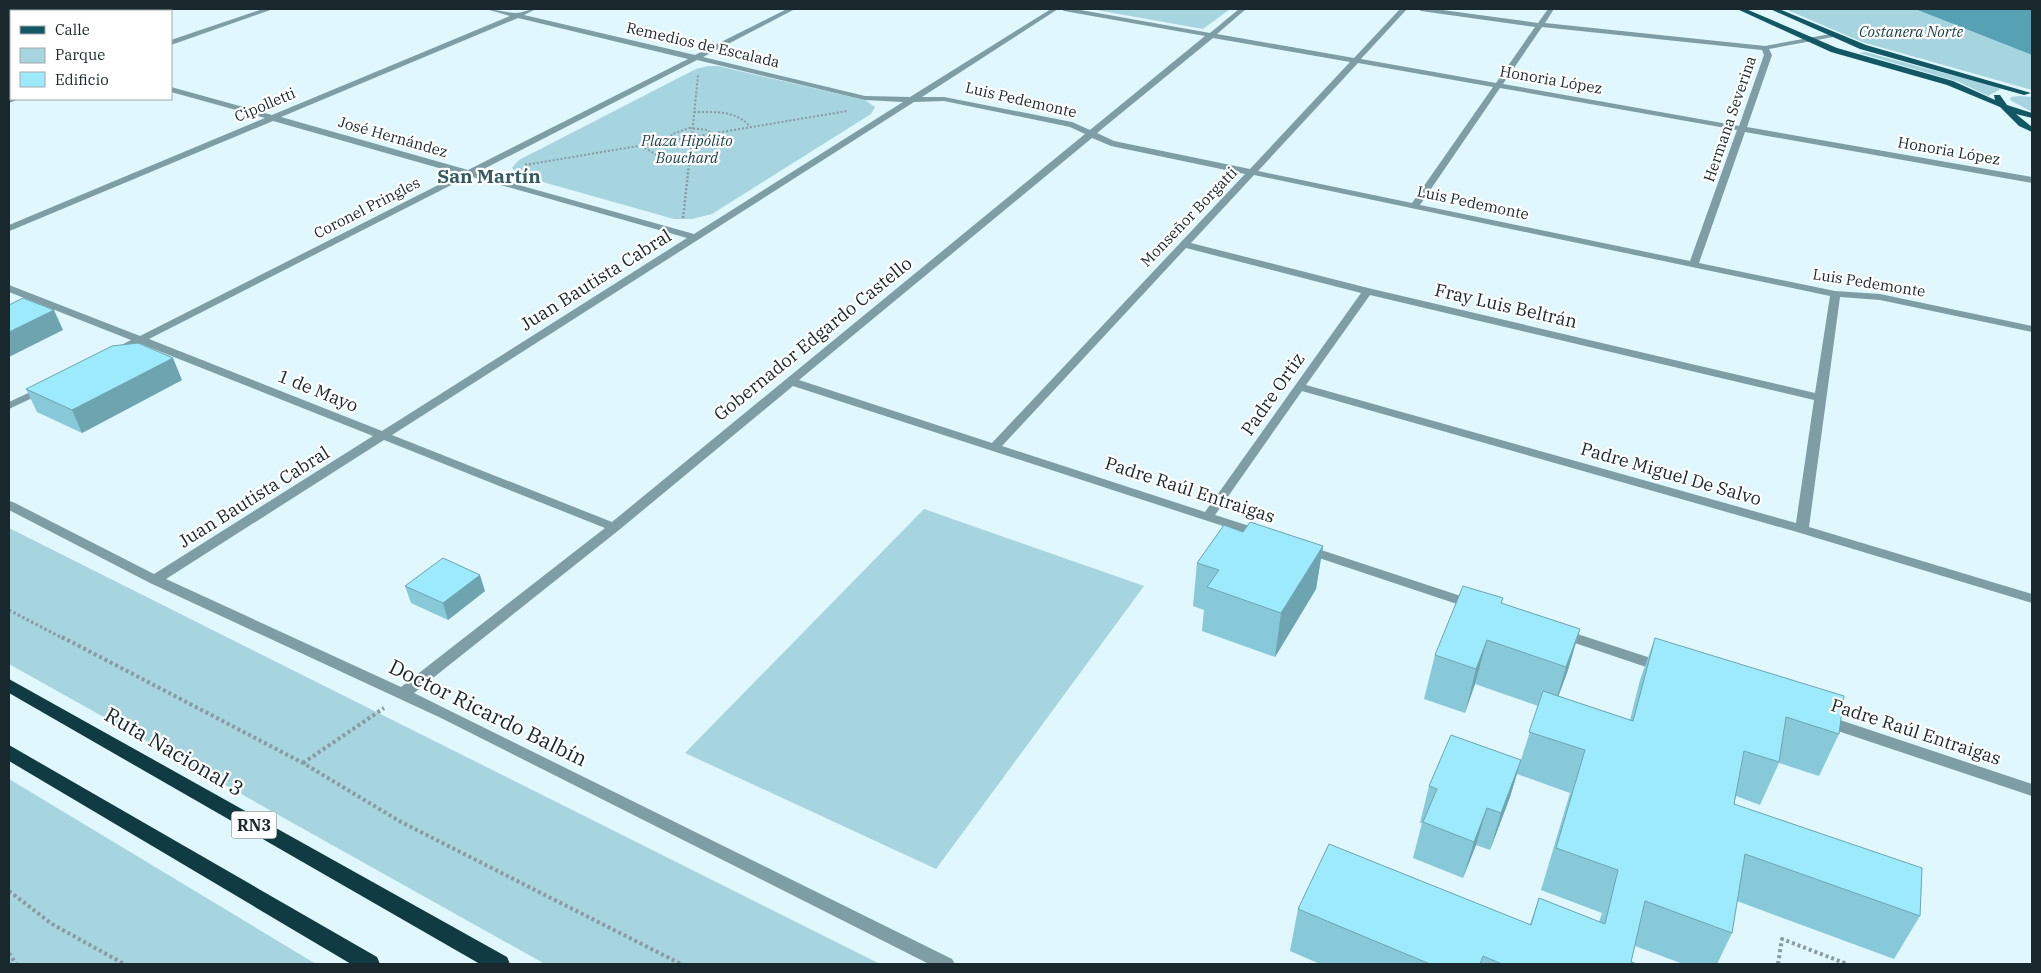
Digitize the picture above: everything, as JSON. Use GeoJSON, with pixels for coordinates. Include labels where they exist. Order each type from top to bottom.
{"type":"FeatureCollection","features":[{"type":"Feature","properties":{"kind":"highway","name":"Ruta Nacional 3"},"geometry":{"type":"LineString","coordinates":[[9,685],[499,964]]}},
{"type":"Feature","properties":{"kind":"highway"},"geometry":{"type":"LineString","coordinates":[[9,752],[368,964]]}},
{"type":"Feature","properties":{"kind":"main road"},"geometry":{"type":"LineString","coordinates":[[1741,9],[1834,50],[1950,83],[2002,106],[2032,116]]}},
{"type":"Feature","properties":{"kind":"main road"},"geometry":{"type":"LineString","coordinates":[[1774,9],[1863,47],[2030,93]]}},
{"type":"Feature","properties":{"kind":"main road"},"geometry":{"type":"LineString","coordinates":[[2030,93],[2001,94],[1997,96],[2002,106],[2022,124],[2032,130]]}},
{"type":"Feature","properties":{"kind":"street"},"geometry":{"type":"LineString","coordinates":[[9,10],[14,9]]}},
{"type":"Feature","properties":{"kind":"street"},"geometry":{"type":"LineString","coordinates":[[172,43],[269,9]]}},
{"type":"Feature","properties":{"kind":"street","name":"Remedios de Escalada"},"geometry":{"type":"LineString","coordinates":[[489,9],[865,98],[911,99]]}},
{"type":"Feature","properties":{"kind":"street","name":"Cipolletti"},"geometry":{"type":"LineString","coordinates":[[9,228],[533,9]]}},
{"type":"Feature","properties":{"kind":"street","name":"Coronel Pringles"},"geometry":{"type":"LineString","coordinates":[[105,357],[697,59],[792,9]]}},
{"type":"Feature","properties":{"kind":"street","name":"Juan Bautista Cabral"},"geometry":{"type":"LineString","coordinates":[[155,580],[1055,9]]}},
{"type":"Feature","properties":{"kind":"street","name":"Honoria López"},"geometry":{"type":"LineString","coordinates":[[1064,9],[2032,180]]}},
{"type":"Feature","properties":{"kind":"street","name":"Gobernador Edgardo Castello"},"geometry":{"type":"LineString","coordinates":[[403,694],[614,526],[1093,134],[1210,34],[1243,9]]}},
{"type":"Feature","properties":{"kind":"street","name":"Monseñor Borgatti"},"geometry":{"type":"LineString","coordinates":[[996,446],[1184,244],[1253,173],[1355,60],[1404,9]]}},
{"type":"Feature","properties":{"kind":"street"},"geometry":{"type":"LineString","coordinates":[[1421,9],[1539,25],[1765,48]]}},
{"type":"Feature","properties":{"kind":"street"},"geometry":{"type":"LineString","coordinates":[[1414,206],[1551,9]]}},
{"type":"Feature","properties":{"kind":"street","name":"Hermana Severina"},"geometry":{"type":"LineString","coordinates":[[1694,264],[1744,128],[1768,55],[1765,48],[1833,35]]}},
{"type":"Feature","properties":{"kind":"street","name":"José Hernández"},"geometry":{"type":"LineString","coordinates":[[172,89],[694,237]]}},
{"type":"Feature","properties":{"kind":"street","name":"Luis Pedemonte"},"geometry":{"type":"LineString","coordinates":[[911,99],[944,99],[1072,125],[1111,143],[1835,294],[1880,296],[2032,329]]}},
{"type":"Feature","properties":{"kind":"street","name":"Fray Luis Beltrán"},"geometry":{"type":"LineString","coordinates":[[1184,244],[1367,291],[1821,398]]}},
{"type":"Feature","properties":{"kind":"street","name":"1 de Mayo"},"geometry":{"type":"LineString","coordinates":[[9,288],[614,526]]}},
{"type":"Feature","properties":{"kind":"street","name":"Padre Ortiz"},"geometry":{"type":"LineString","coordinates":[[1208,516],[1367,291]]}},
{"type":"Feature","properties":{"kind":"street"},"geometry":{"type":"LineString","coordinates":[[1802,529],[1835,294]]}},
{"type":"Feature","properties":{"kind":"street","name":"Padre Raúl Entraigas"},"geometry":{"type":"LineString","coordinates":[[790,381],[996,446],[1274,538]]}},
{"type":"Feature","properties":{"kind":"street"},"geometry":{"type":"LineString","coordinates":[[9,406],[53,384]]}},
{"type":"Feature","properties":{"kind":"street","name":"Padre Miguel De Salvo"},"geometry":{"type":"LineString","coordinates":[[1299,387],[1802,529],[2032,599]]}},
{"type":"Feature","properties":{"kind":"street","name":"Doctor Ricardo Balbín"},"geometry":{"type":"LineString","coordinates":[[9,505],[155,580],[446,714],[946,964]]}},
{"type":"Feature","properties":{"kind":"street"},"geometry":{"type":"LineString","coordinates":[[1293,545],[1483,608]]}},
{"type":"Feature","properties":{"kind":"street"},"geometry":{"type":"LineString","coordinates":[[1549,630],[1672,670]]}},
{"type":"Feature","properties":{"kind":"street","name":"Padre Raúl Entraigas"},"geometry":{"type":"LineString","coordinates":[[1814,718],[2032,790]]}},
{"type":"Feature","properties":{"kind":"path"},"geometry":{"type":"LineString","coordinates":[[682,234],[693,128],[697,59]]}},
{"type":"Feature","properties":{"kind":"path"},"geometry":{"type":"LineString","coordinates":[[516,166],[847,111]]}},
{"type":"Feature","properties":{"kind":"path"},"geometry":{"type":"LineString","coordinates":[[694,112],[724,113],[738,117],[750,127]]}},
{"type":"Feature","properties":{"kind":"path"},"geometry":{"type":"LineString","coordinates":[[669,141],[669,136],[676,131],[693,128],[708,130],[712,134]]}},
{"type":"Feature","properties":{"kind":"path"},"geometry":{"type":"LineString","coordinates":[[669,141],[679,146],[691,146],[708,142],[712,139],[712,134]]}},
{"type":"Feature","properties":{"kind":"path"},"geometry":{"type":"LineString","coordinates":[[640,146],[657,155],[690,158]]}},
{"type":"Feature","properties":{"kind":"path"},"geometry":{"type":"LineString","coordinates":[[9,610],[303,763],[400,822],[681,964]]}},
{"type":"Feature","properties":{"kind":"path"},"geometry":{"type":"LineString","coordinates":[[303,763],[403,694]]}},
{"type":"Feature","properties":{"kind":"path"},"geometry":{"type":"LineString","coordinates":[[9,891],[52,924],[124,964]]}},
{"type":"Feature","properties":{"kind":"path"},"geometry":{"type":"LineString","coordinates":[[1778,964],[1782,939],[1847,964]]}},
{"type":"Feature","properties":{"kind":"path"},"geometry":{"type":"LineString","coordinates":[[9,953],[16,964]]}},
{"type":"Feature","properties":{"kind":"green space"},"geometry":{"type":"Polygon","coordinates":[[[1091,9],[1230,9],[1203,29],[1091,9]]]}},
{"type":"Feature","properties":{"kind":"green space","name":"Costanera Norte"},"geometry":{"type":"Polygon","coordinates":[[[1785,9],[1915,9],[2032,55],[2032,90],[1862,42],[1785,9]]]}},
{"type":"Feature","properties":{"kind":"green space"},"geometry":{"type":"Polygon","coordinates":[[[1865,52],[2001,89],[1988,96],[1959,82],[1859,53],[1865,52]]]}},
{"type":"Feature","properties":{"kind":"green space","name":"Plaza Hipólito Bouchard"},"geometry":{"type":"Polygon","coordinates":[[[718,66],[865,100],[875,107],[871,114],[712,214],[692,219],[674,219],[518,175],[512,168],[519,160],[696,69],[718,66]]]}},
{"type":"Feature","properties":{"kind":"green space"},"geometry":{"type":"Polygon","coordinates":[[[2011,97],[2032,97],[2032,112],[2010,100],[2011,97]]]}},
{"type":"Feature","properties":{"kind":"green space"},"geometry":{"type":"Polygon","coordinates":[[[924,509],[1144,586],[936,869],[685,753],[924,509]]]}},
{"type":"Feature","properties":{"kind":"green space"},"geometry":{"type":"Polygon","coordinates":[[[9,528],[880,964],[545,964],[9,664],[9,528]]]}},
{"type":"Feature","properties":{"kind":"green space"},"geometry":{"type":"Polygon","coordinates":[[[9,779],[316,964],[9,964],[9,779]]]}},
{"type":"Feature","properties":{"kind":"shaded area"},"geometry":{"type":"Polygon","coordinates":[[[1915,9],[2032,9],[2032,55],[1915,9]]]}},
{"type":"Feature","properties":{"kind":"building"},"geometry":{"type":"Polygon","coordinates":[[[23,298],[54,310],[9,332],[9,305],[23,298]]]}},
{"type":"Feature","properties":{"kind":"building"},"geometry":{"type":"Polygon","coordinates":[[[138,343],[173,358],[72,410],[26,389],[112,346],[138,343]]]}},
{"type":"Feature","properties":{"kind":"building"},"geometry":{"type":"Polygon","coordinates":[[[1250,522],[1323,546],[1281,613],[1207,587],[1219,570],[1197,563],[1224,525],[1243,532],[1250,522]]]}},
{"type":"Feature","properties":{"kind":"building"},"geometry":{"type":"Polygon","coordinates":[[[443,558],[480,575],[443,603],[405,586],[443,558]]]}},
{"type":"Feature","properties":{"kind":"building"},"geometry":{"type":"Polygon","coordinates":[[[1463,586],[1503,598],[1501,603],[1580,629],[1566,667],[1487,640],[1476,669],[1435,655],[1463,586]]]}},
{"type":"Feature","properties":{"kind":"building"},"geometry":{"type":"Polygon","coordinates":[[[1655,638],[1844,696],[1839,734],[1786,717],[1779,762],[1744,751],[1734,804],[1922,868],[1920,916],[1745,854],[1732,933],[1645,901],[1631,962],[1637,964],[1502,964],[1483,956],[1480,964],[1430,964],[1298,909],[1329,844],[1531,925],[1539,898],[1605,924],[1618,870],[1556,848],[1585,750],[1529,732],[1543,691],[1633,721],[1655,638]]]}},
{"type":"Feature","properties":{"kind":"building"},"geometry":{"type":"Polygon","coordinates":[[[1451,735],[1521,760],[1501,813],[1487,808],[1474,842],[1423,822],[1437,789],[1429,786],[1451,735]]]}},
{"type":"Feature","properties":{"kind":"district","name":"San Martín"},"geometry":{"type":"Point","coordinates":[489,176]}}]}
